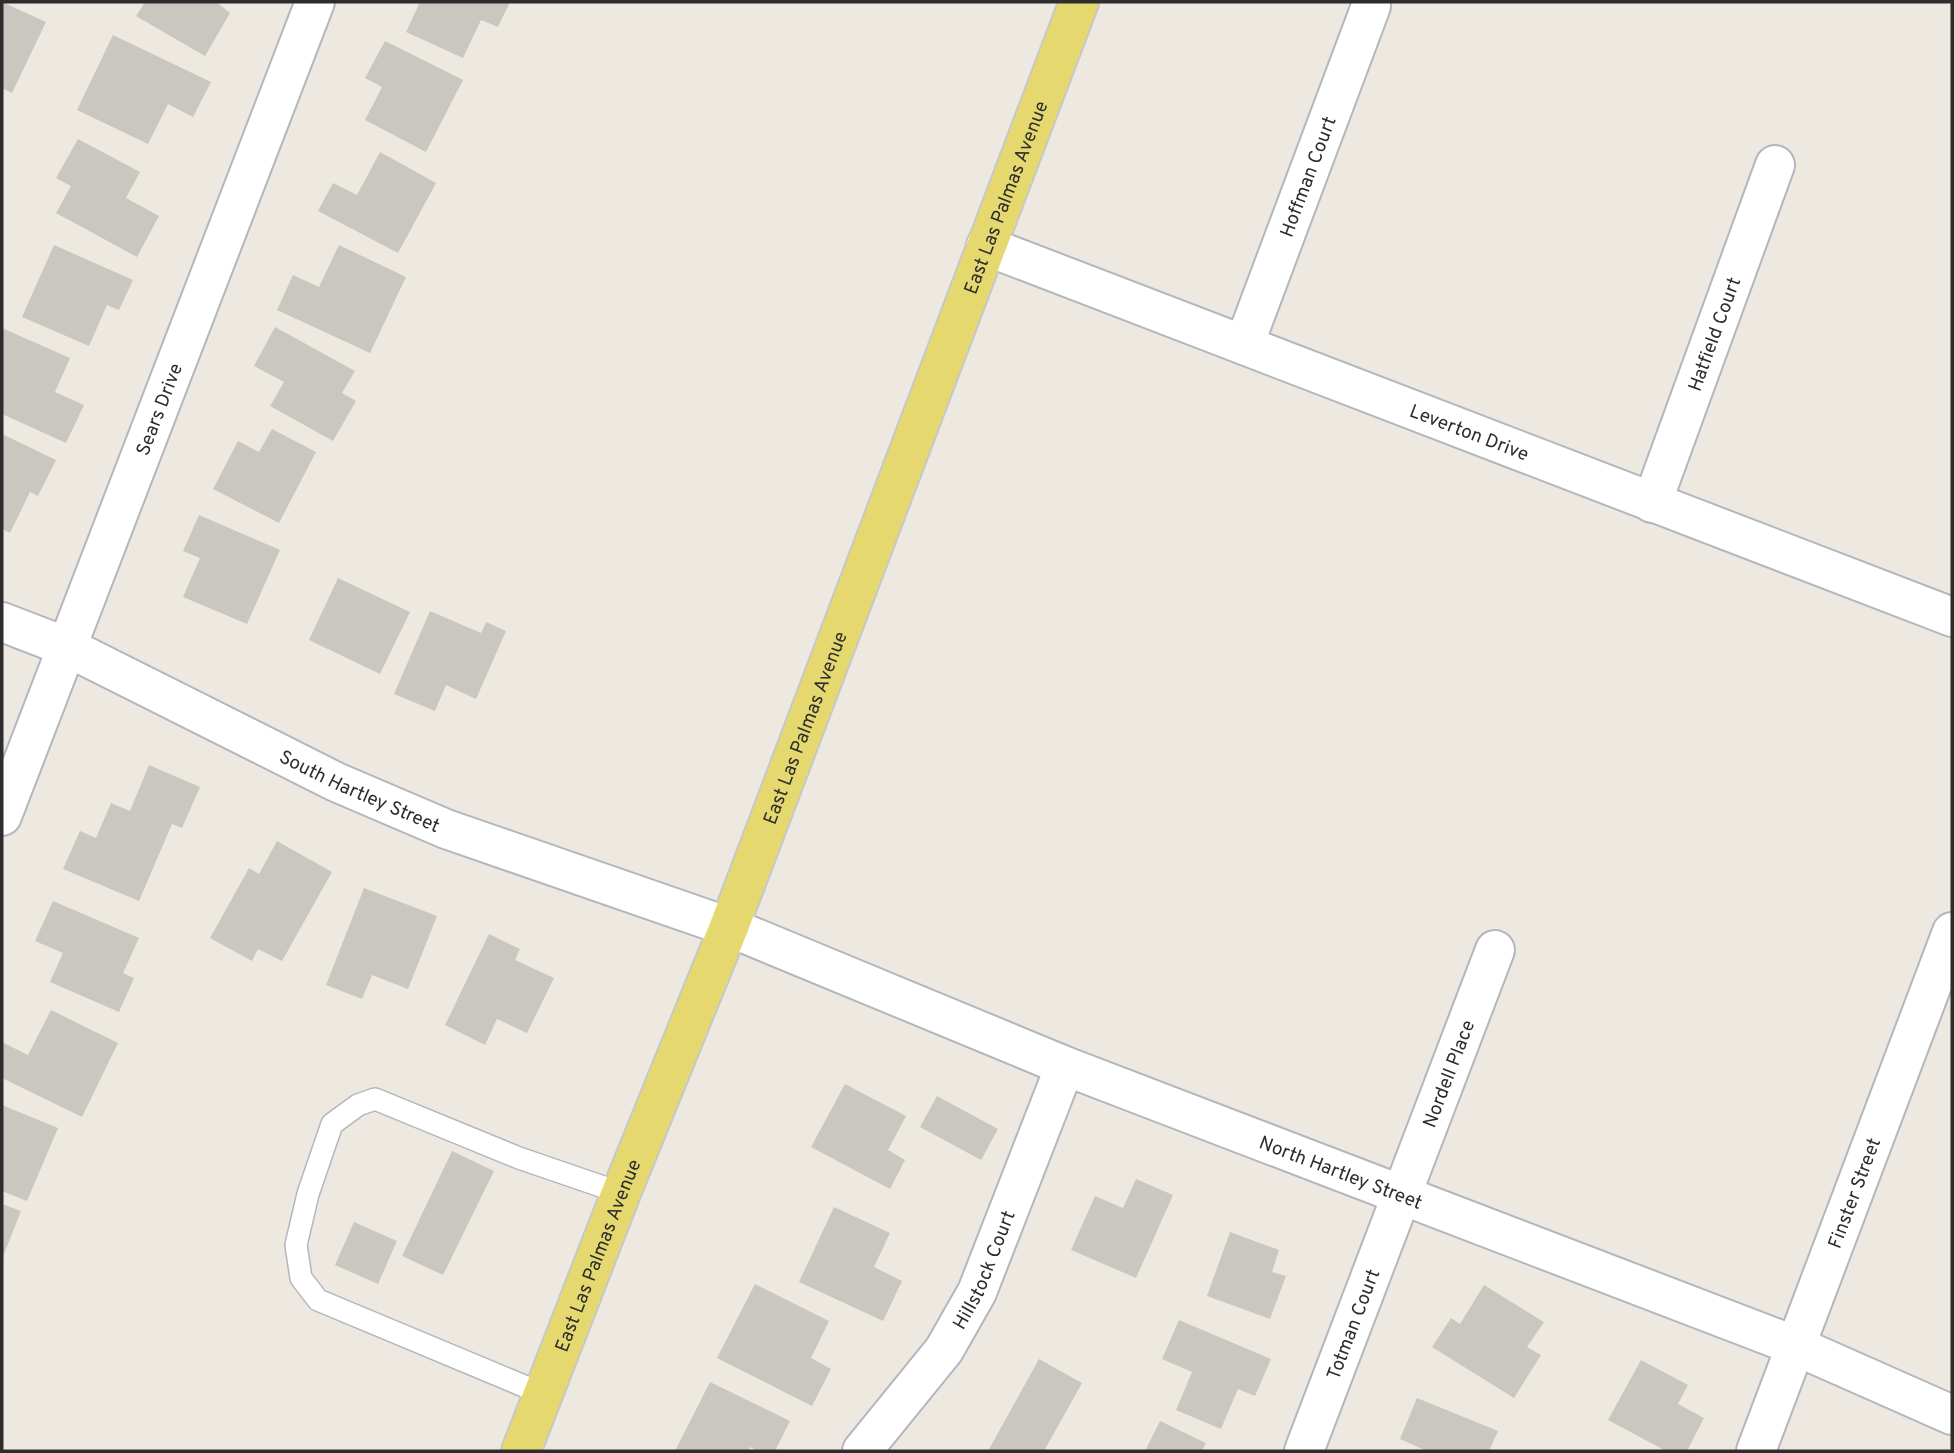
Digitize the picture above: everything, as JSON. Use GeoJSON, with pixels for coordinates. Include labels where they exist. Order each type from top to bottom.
{"type":"FeatureCollection","features":[{"type":"Feature","properties":{"kind":"main road","name":"East Las Palmas Avenue"},"geometry":{"type":"LineString","coordinates":[[522,1451],[621,1193],[729,927],[1079,2]]}},
{"type":"Feature","properties":{"kind":"street","name":"Sears Drive"},"geometry":{"type":"LineString","coordinates":[[2,816],[315,2]]}},
{"type":"Feature","properties":{"kind":"street","name":"Hoffman Court"},"geometry":{"type":"LineString","coordinates":[[1244,345],[1371,6]]}},
{"type":"Feature","properties":{"kind":"street","name":"Hatfield Court"},"geometry":{"type":"LineString","coordinates":[[1652,503],[1775,165]]}},
{"type":"Feature","properties":{"kind":"street","name":"Leverton Drive"},"geometry":{"type":"LineString","coordinates":[[986,246],[1952,617]]}},
{"type":"Feature","properties":{"kind":"street","name":"South Hartley Street"},"geometry":{"type":"LineString","coordinates":[[2,622],[67,647],[336,782],[409,813],[729,927]]}},
{"type":"Feature","properties":{"kind":"street","name":"North Hartley Street"},"geometry":{"type":"LineString","coordinates":[[729,927],[1065,1066],[1796,1346],[1952,1415]]}},
{"type":"Feature","properties":{"kind":"street","name":"Finster Street"},"geometry":{"type":"LineString","coordinates":[[1756,1451],[1952,932]]}},
{"type":"Feature","properties":{"kind":"street","name":"Nordell Place"},"geometry":{"type":"LineString","coordinates":[[1402,1196],[1495,950]]}},
{"type":"Feature","properties":{"kind":"street","name":"Hillstock Court"},"geometry":{"type":"LineString","coordinates":[[862,1451],[944,1350],[977,1292],[1065,1066]]}},
{"type":"Feature","properties":{"kind":"street","name":"Totman Court"},"geometry":{"type":"LineString","coordinates":[[1304,1451],[1402,1196]]}},
{"type":"Feature","properties":{"kind":"lane"},"geometry":{"type":"LineString","coordinates":[[543,1394],[318,1300],[301,1278],[296,1245],[307,1194],[332,1124],[358,1105],[375,1099],[519,1158],[621,1193]]}},
{"type":"Feature","properties":{"kind":"building"},"geometry":{"type":"Polygon","coordinates":[[[2,2],[46,22],[12,93],[2,88],[2,2]]]}},
{"type":"Feature","properties":{"kind":"building"},"geometry":{"type":"Polygon","coordinates":[[[145,2],[216,2],[230,13],[205,56],[136,16],[145,2]]]}},
{"type":"Feature","properties":{"kind":"building"},"geometry":{"type":"Polygon","coordinates":[[[420,2],[510,2],[498,27],[481,20],[463,58],[406,32],[420,2]]]}},
{"type":"Feature","properties":{"kind":"building"},"geometry":{"type":"Polygon","coordinates":[[[113,35],[211,82],[193,117],[168,104],[148,144],[77,110],[113,35]]]}},
{"type":"Feature","properties":{"kind":"building"},"geometry":{"type":"Polygon","coordinates":[[[385,41],[463,80],[426,152],[365,120],[382,87],[365,78],[385,41]]]}},
{"type":"Feature","properties":{"kind":"building"},"geometry":{"type":"Polygon","coordinates":[[[78,139],[140,172],[126,198],[159,216],[137,257],[56,213],[71,186],[56,178],[78,139]]]}},
{"type":"Feature","properties":{"kind":"building"},"geometry":{"type":"Polygon","coordinates":[[[380,152],[436,183],[398,253],[318,211],[333,183],[357,195],[380,152]]]}},
{"type":"Feature","properties":{"kind":"building"},"geometry":{"type":"Polygon","coordinates":[[[54,245],[133,280],[119,310],[107,305],[89,346],[22,317],[54,245]]]}},
{"type":"Feature","properties":{"kind":"building"},"geometry":{"type":"Polygon","coordinates":[[[339,245],[406,277],[370,353],[277,310],[293,275],[319,287],[339,245]]]}},
{"type":"Feature","properties":{"kind":"building"},"geometry":{"type":"Polygon","coordinates":[[[275,327],[355,371],[342,393],[356,401],[333,441],[270,406],[284,382],[254,366],[275,327]]]}},
{"type":"Feature","properties":{"kind":"building"},"geometry":{"type":"Polygon","coordinates":[[[2,328],[70,358],[55,392],[84,405],[66,443],[2,414],[2,328]]]}},
{"type":"Feature","properties":{"kind":"building"},"geometry":{"type":"Polygon","coordinates":[[[272,429],[316,452],[279,523],[213,489],[238,441],[259,452],[272,429]]]}},
{"type":"Feature","properties":{"kind":"building"},"geometry":{"type":"Polygon","coordinates":[[[2,434],[56,460],[38,496],[30,492],[10,533],[2,529],[2,434]]]}},
{"type":"Feature","properties":{"kind":"building"},"geometry":{"type":"Polygon","coordinates":[[[199,515],[280,550],[247,624],[183,597],[200,558],[183,551],[199,515]]]}},
{"type":"Feature","properties":{"kind":"building"},"geometry":{"type":"Polygon","coordinates":[[[338,578],[410,612],[380,674],[309,640],[338,578]]]}},
{"type":"Feature","properties":{"kind":"building"},"geometry":{"type":"Polygon","coordinates":[[[430,611],[481,633],[486,622],[506,631],[476,699],[446,685],[435,711],[394,694],[430,611]]]}},
{"type":"Feature","properties":{"kind":"building"},"geometry":{"type":"Polygon","coordinates":[[[149,765],[200,787],[182,828],[172,824],[139,901],[63,869],[80,831],[96,838],[111,803],[130,811],[149,765]]]}},
{"type":"Feature","properties":{"kind":"building"},"geometry":{"type":"Polygon","coordinates":[[[277,841],[332,872],[282,961],[258,949],[252,961],[210,938],[249,868],[259,874],[277,841]]]}},
{"type":"Feature","properties":{"kind":"building"},"geometry":{"type":"Polygon","coordinates":[[[364,888],[437,916],[408,989],[372,975],[362,999],[326,985],[364,888]]]}},
{"type":"Feature","properties":{"kind":"building"},"geometry":{"type":"Polygon","coordinates":[[[53,901],[139,938],[123,973],[134,978],[119,1012],[50,982],[63,953],[35,941],[53,901]]]}},
{"type":"Feature","properties":{"kind":"building"},"geometry":{"type":"Polygon","coordinates":[[[489,934],[520,949],[515,960],[554,978],[527,1033],[497,1019],[485,1045],[445,1025],[489,934]]]}},
{"type":"Feature","properties":{"kind":"building"},"geometry":{"type":"Polygon","coordinates":[[[51,1010],[118,1043],[82,1117],[2,1078],[2,1042],[28,1055],[51,1010]]]}},
{"type":"Feature","properties":{"kind":"building"},"geometry":{"type":"Polygon","coordinates":[[[845,1084],[906,1116],[888,1150],[905,1160],[890,1189],[811,1147],[845,1084]]]}},
{"type":"Feature","properties":{"kind":"building"},"geometry":{"type":"Polygon","coordinates":[[[937,1096],[998,1129],[981,1160],[920,1127],[937,1096]]]}},
{"type":"Feature","properties":{"kind":"building"},"geometry":{"type":"Polygon","coordinates":[[[2,1105],[58,1128],[27,1201],[2,1191],[2,1105]]]}},
{"type":"Feature","properties":{"kind":"building"},"geometry":{"type":"Polygon","coordinates":[[[452,1151],[494,1171],[443,1275],[402,1256],[452,1151]]]}},
{"type":"Feature","properties":{"kind":"building"},"geometry":{"type":"Polygon","coordinates":[[[1136,1179],[1173,1195],[1136,1278],[1071,1250],[1095,1196],[1123,1208],[1136,1179]]]}},
{"type":"Feature","properties":{"kind":"building"},"geometry":{"type":"Polygon","coordinates":[[[2,1204],[21,1211],[2,1259],[2,1204]]]}},
{"type":"Feature","properties":{"kind":"building"},"geometry":{"type":"Polygon","coordinates":[[[834,1207],[890,1233],[874,1267],[902,1281],[883,1321],[799,1282],[834,1207]]]}},
{"type":"Feature","properties":{"kind":"building"},"geometry":{"type":"Polygon","coordinates":[[[354,1222],[397,1241],[378,1284],[335,1265],[354,1222]]]}},
{"type":"Feature","properties":{"kind":"building"},"geometry":{"type":"Polygon","coordinates":[[[1230,1232],[1279,1250],[1272,1272],[1286,1276],[1270,1319],[1207,1296],[1230,1232]]]}},
{"type":"Feature","properties":{"kind":"building"},"geometry":{"type":"Polygon","coordinates":[[[755,1284],[829,1321],[811,1358],[831,1369],[812,1406],[717,1358],[755,1284]]]}},
{"type":"Feature","properties":{"kind":"building"},"geometry":{"type":"Polygon","coordinates":[[[1484,1285],[1544,1322],[1527,1347],[1541,1355],[1514,1398],[1432,1347],[1451,1318],[1460,1324],[1484,1285]]]}},
{"type":"Feature","properties":{"kind":"building"},"geometry":{"type":"Polygon","coordinates":[[[1179,1320],[1271,1359],[1255,1396],[1238,1389],[1221,1429],[1176,1410],[1192,1372],[1162,1359],[1179,1320]]]}},
{"type":"Feature","properties":{"kind":"building"},"geometry":{"type":"Polygon","coordinates":[[[1039,1359],[1082,1383],[1044,1451],[988,1451],[1039,1359]]]}},
{"type":"Feature","properties":{"kind":"building"},"geometry":{"type":"Polygon","coordinates":[[[1641,1360],[1688,1385],[1678,1404],[1704,1418],[1687,1451],[1666,1451],[1608,1420],[1641,1360]]]}},
{"type":"Feature","properties":{"kind":"building"},"geometry":{"type":"Polygon","coordinates":[[[710,1382],[790,1421],[775,1451],[758,1451],[750,1447],[748,1451],[675,1451],[710,1382]]]}},
{"type":"Feature","properties":{"kind":"building"},"geometry":{"type":"Polygon","coordinates":[[[1417,1398],[1498,1431],[1489,1451],[1427,1451],[1400,1439],[1417,1398]]]}},
{"type":"Feature","properties":{"kind":"building"},"geometry":{"type":"Polygon","coordinates":[[[1160,1421],[1206,1443],[1202,1451],[1145,1451],[1160,1421]]]}}]}
